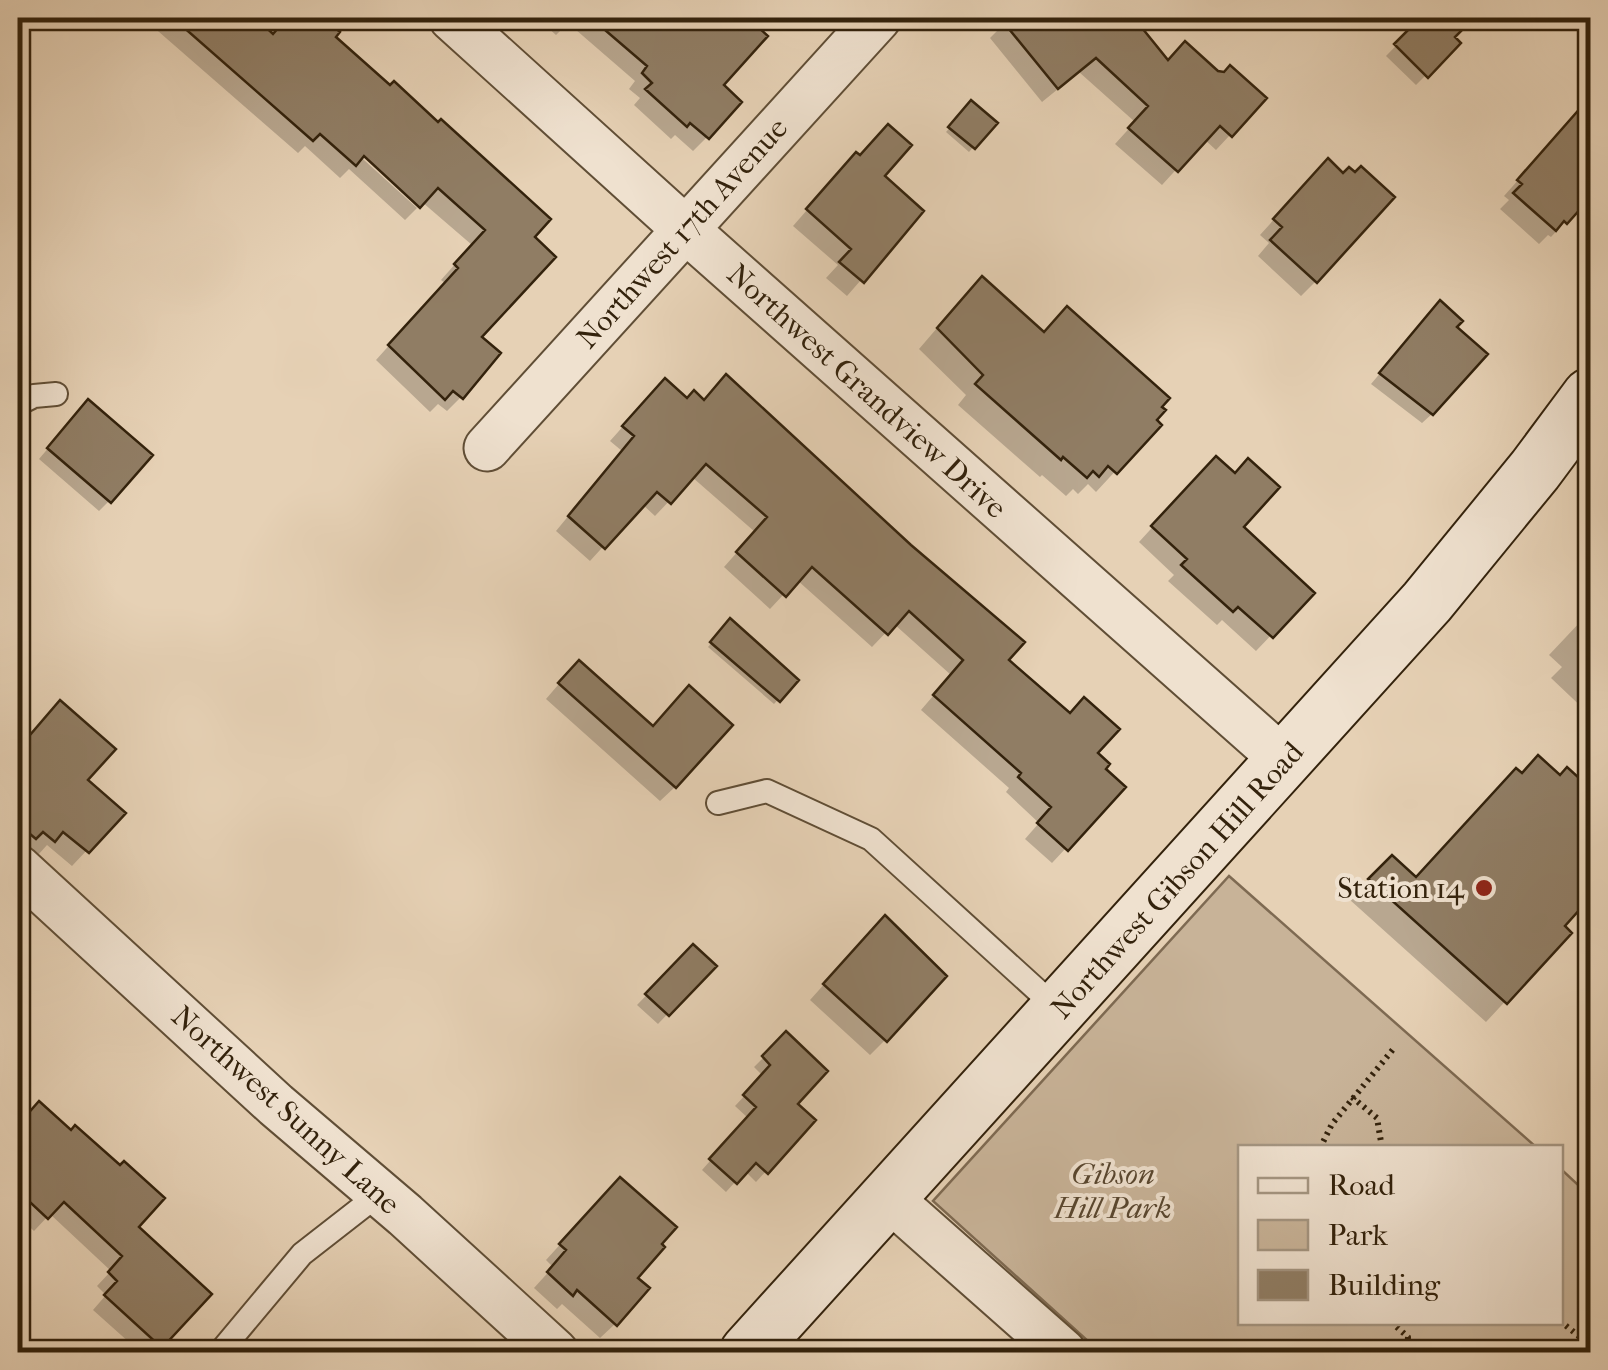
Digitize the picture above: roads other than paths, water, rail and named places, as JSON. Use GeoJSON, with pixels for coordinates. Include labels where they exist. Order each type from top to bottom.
{"type":"FeatureCollection","features":[{"type":"Feature","properties":{"kind":"main road","name":"Northwest Gibson Hill Road"},"geometry":{"type":"LineString","coordinates":[[748,1352],[1427,602],[1590,396]]}},
{"type":"Feature","properties":{"kind":"street","name":"Northwest Grandview Drive"},"geometry":{"type":"LineString","coordinates":[[452,18],[1284,761]]}},
{"type":"Feature","properties":{"kind":"street","name":"Northwest 17th Avenue"},"geometry":{"type":"LineString","coordinates":[[486,448],[878,18]]}},
{"type":"Feature","properties":{"kind":"street","name":"Northwest Sunny Lane"},"geometry":{"type":"LineString","coordinates":[[18,868],[276,1105],[555,1352]]}},
{"type":"Feature","properties":{"kind":"street"},"geometry":{"type":"LineString","coordinates":[[890,1199],[1063,1352]]}},
{"type":"Feature","properties":{"kind":"lane"},"geometry":{"type":"LineString","coordinates":[[18,404],[34,396],[56,394]]}},
{"type":"Feature","properties":{"kind":"lane"},"geometry":{"type":"LineString","coordinates":[[718,802],[767,791],[871,839],[1060,1010]]}},
{"type":"Feature","properties":{"kind":"lane"},"geometry":{"type":"LineString","coordinates":[[220,1352],[302,1254],[379,1194]]}},
{"type":"Feature","properties":{"kind":"place","name":"Station 14"},"geometry":{"type":"Point","coordinates":[1484,888]}},
{"type":"Feature","properties":{"kind":"park label","name":"Gibson Hill Park"},"geometry":{"type":"Point","coordinates":[1113,1191]}}]}
